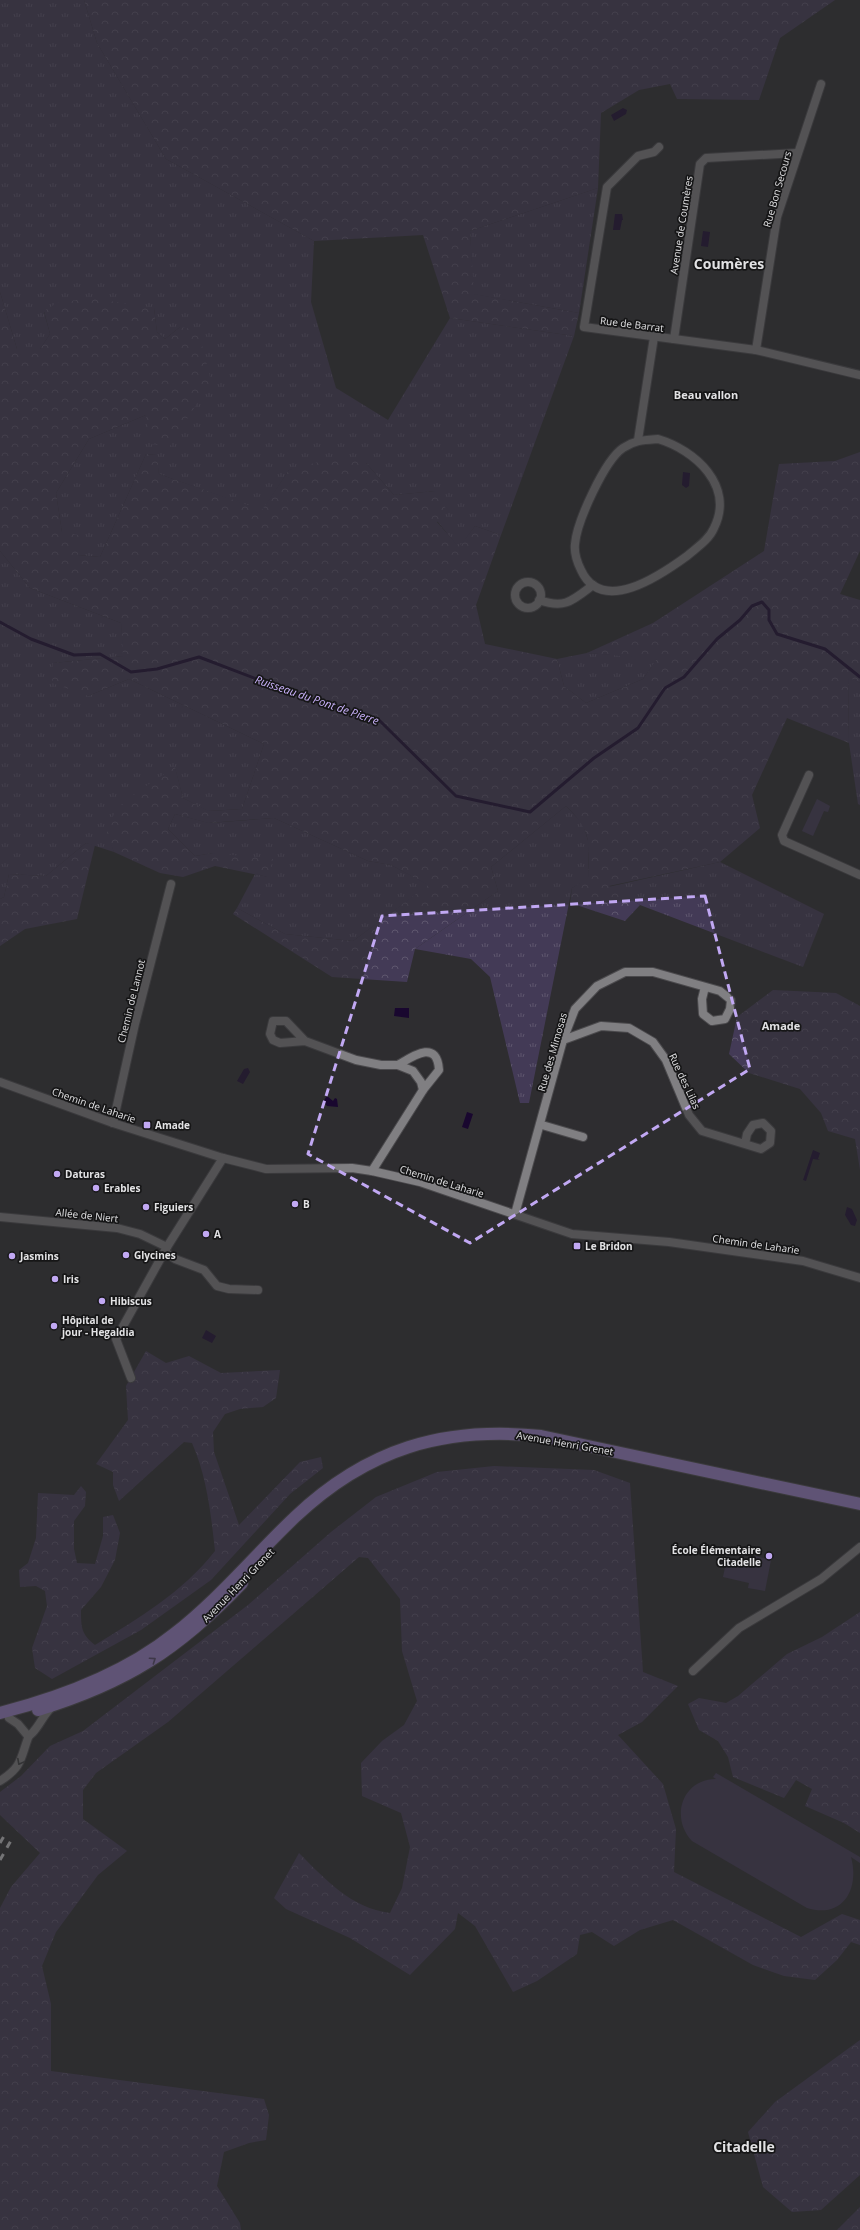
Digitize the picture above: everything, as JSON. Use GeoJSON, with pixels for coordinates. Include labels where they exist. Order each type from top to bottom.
{"type":"FeatureCollection","features":[{"type":"Feature","properties":{"kind":"main road","name":"Avenue Henri Grenet"},"geometry":{"type":"LineString","coordinates":[[3,1717],[92,1683],[111,1674],[153,1649],[201,1612],[295,1517],[336,1484],[364,1466],[393,1452],[452,1436],[479,1433],[508,1433],[541,1436],[860,1504]]}},
{"type":"Feature","properties":{"kind":"main road","name":"Avenue Henri Grenet"},"geometry":{"type":"LineString","coordinates":[[806,1493],[860,1496]]}},
{"type":"Feature","properties":{"kind":"main road","name":"Avenue Henri Grenet"},"geometry":{"type":"LineString","coordinates":[[3,1717],[53,1706],[94,1691],[144,1666],[187,1635],[212,1614],[302,1519],[312,1503]]}},
{"type":"Feature","properties":{"kind":"street","name":"Rue Bon Secours"},"geometry":{"type":"LineString","coordinates":[[756,350],[778,217],[797,153],[821,84]]}},
{"type":"Feature","properties":{"kind":"street","name":"Rue de Barrat"},"geometry":{"type":"LineString","coordinates":[[659,147],[654,152],[638,156],[607,187],[584,327],[756,350],[860,375]]}},
{"type":"Feature","properties":{"kind":"street","name":"Avenue de Coumères"},"geometry":{"type":"LineString","coordinates":[[674,339],[700,164],[706,158],[797,153]]}},
{"type":"Feature","properties":{"kind":"street"},"geometry":{"type":"LineString","coordinates":[[638,440],[654,337]]}},
{"type":"Feature","properties":{"kind":"street"},"geometry":{"type":"LineString","coordinates":[[658,439],[674,444],[702,464],[717,489],[719,516],[714,530],[705,541],[671,568],[628,590],[613,591],[588,583],[581,571],[576,557],[575,543],[598,481],[611,459],[622,448],[638,440],[658,439]]}},
{"type":"Feature","properties":{"kind":"street"},"geometry":{"type":"LineString","coordinates":[[539,600],[554,606],[574,600],[593,585]]}},
{"type":"Feature","properties":{"kind":"street"},"geometry":{"type":"LineString","coordinates":[[809,776],[782,835],[784,841],[860,875]]}},
{"type":"Feature","properties":{"kind":"street","name":"Chemin de Lannot"},"geometry":{"type":"LineString","coordinates":[[113,1123],[135,1024],[171,884]]}},
{"type":"Feature","properties":{"kind":"street","name":"Rue des Mimosas"},"geometry":{"type":"LineString","coordinates":[[515,1214],[542,1125],[564,1040],[575,1009],[597,986],[626,972],[654,972],[705,987],[720,992],[731,1000],[730,1009],[725,1019],[712,1021],[703,1014],[702,999],[705,987]]}},
{"type":"Feature","properties":{"kind":"street","name":"Rue des Lilas"},"geometry":{"type":"LineString","coordinates":[[564,1040],[601,1026],[629,1028],[653,1042],[666,1060],[689,1115],[702,1131],[745,1144]]}},
{"type":"Feature","properties":{"kind":"street"},"geometry":{"type":"LineString","coordinates":[[305,1041],[356,1060],[398,1065],[413,1071],[421,1082],[423,1090]]}},
{"type":"Feature","properties":{"kind":"street"},"geometry":{"type":"LineString","coordinates":[[372,1171],[423,1090],[439,1070],[438,1060],[435,1055],[430,1052],[420,1052],[398,1065]]}},
{"type":"Feature","properties":{"kind":"street","name":"Chemin de Laharie"},"geometry":{"type":"LineString","coordinates":[[0,1082],[113,1123],[223,1158],[266,1169],[352,1168],[372,1171],[420,1182],[583,1236],[669,1242],[795,1260],[860,1278]]}},
{"type":"Feature","properties":{"kind":"street"},"geometry":{"type":"LineString","coordinates":[[542,1125],[583,1138]]}},
{"type":"Feature","properties":{"kind":"street"},"geometry":{"type":"LineString","coordinates":[[130,1378],[116,1339],[166,1250],[223,1158]]}},
{"type":"Feature","properties":{"kind":"street","name":"Allée de Niert"},"geometry":{"type":"LineString","coordinates":[[0,1217],[117,1228],[140,1234],[166,1250],[175,1259],[204,1270],[217,1286],[229,1289],[258,1290]]}},
{"type":"Feature","properties":{"kind":"street"},"geometry":{"type":"LineString","coordinates":[[693,1672],[738,1628],[821,1579],[860,1547]]}},
{"type":"Feature","properties":{"kind":"street"},"geometry":{"type":"LineString","coordinates":[[0,1780],[17,1768],[23,1757],[28,1736],[34,1732],[42,1717],[53,1706]]}},
{"type":"Feature","properties":{"kind":"street"},"geometry":{"type":"LineString","coordinates":[[3,1717],[18,1724],[28,1736]]}},
{"type":"Feature","properties":{"kind":"highlighted area"},"geometry":{"type":"Polygon","coordinates":[[[705,896],[750,1069],[470,1243],[308,1154],[382,916],[705,896]]]}},
{"type":"Feature","properties":{"kind":"green space"},"geometry":{"type":"Polygon","coordinates":[[[0,0],[84,0],[97,43],[166,159],[314,241],[311,302],[336,388],[388,420],[450,318],[574,336],[501,535],[475,526],[459,548],[437,521],[435,491],[394,495],[366,463],[289,470],[262,511],[159,474],[156,455],[146,454],[100,557],[78,555],[62,532],[56,493],[89,439],[146,415],[180,327],[165,339],[157,332],[154,308],[44,312],[50,334],[40,349],[17,349],[0,292],[0,0]]]}},
{"type":"Feature","properties":{"kind":"green space"},"geometry":{"type":"Polygon","coordinates":[[[84,0],[835,0],[780,38],[759,100],[677,99],[670,84],[639,90],[601,113],[598,188],[470,231],[474,294],[579,313],[574,336],[450,318],[423,235],[314,241],[166,159],[97,43],[84,0]]]}},
{"type":"Feature","properties":{"kind":"green space"},"geometry":{"type":"Polygon","coordinates":[[[598,188],[579,313],[473,294],[470,231],[598,188]]]}},
{"type":"Feature","properties":{"kind":"green space"},"geometry":{"type":"Polygon","coordinates":[[[0,292],[17,349],[40,349],[50,334],[44,311],[57,303],[90,298],[154,308],[157,332],[165,339],[180,327],[198,330],[211,381],[170,446],[150,444],[146,415],[89,439],[56,493],[62,532],[84,536],[78,555],[100,557],[146,454],[157,455],[159,474],[262,510],[289,470],[341,456],[366,463],[394,495],[435,491],[448,512],[437,522],[459,547],[475,526],[501,535],[476,605],[485,644],[557,659],[564,686],[586,703],[643,679],[657,659],[587,653],[653,623],[764,551],[779,464],[835,461],[860,452],[860,551],[840,594],[860,600],[860,683],[848,677],[849,743],[787,718],[752,795],[760,828],[720,862],[609,886],[640,905],[625,921],[570,903],[572,888],[588,878],[589,847],[588,839],[581,823],[566,806],[491,867],[498,891],[415,949],[407,982],[332,977],[233,914],[237,908],[285,934],[353,941],[428,885],[391,865],[368,861],[274,818],[208,823],[175,814],[168,829],[195,856],[213,853],[273,859],[268,877],[215,866],[183,877],[160,873],[114,852],[107,832],[110,822],[116,812],[145,786],[175,767],[183,798],[209,811],[242,809],[264,744],[129,679],[88,696],[52,683],[53,663],[123,656],[121,623],[30,588],[0,551],[0,292]]]}},
{"type":"Feature","properties":{"kind":"green space"},"geometry":{"type":"Polygon","coordinates":[[[0,551],[30,588],[121,623],[124,656],[53,663],[88,696],[129,679],[264,744],[242,809],[208,811],[183,798],[175,768],[107,832],[114,852],[86,843],[46,876],[9,874],[4,897],[0,899],[0,551]]]}},
{"type":"Feature","properties":{"kind":"green space"},"geometry":{"type":"Polygon","coordinates":[[[587,653],[658,658],[643,679],[586,703],[564,686],[557,659],[587,653]]]}},
{"type":"Feature","properties":{"kind":"green space"},"geometry":{"type":"Polygon","coordinates":[[[848,676],[860,683],[860,805],[858,804],[849,743],[848,676]]]}},
{"type":"Feature","properties":{"kind":"green space"},"geometry":{"type":"Polygon","coordinates":[[[817,799],[830,806],[828,812],[824,811],[813,836],[802,831],[817,799]]]}},
{"type":"Feature","properties":{"kind":"green space"},"geometry":{"type":"Polygon","coordinates":[[[566,806],[583,824],[589,844],[588,879],[572,888],[529,1103],[520,1103],[490,977],[471,959],[415,949],[498,891],[491,867],[566,806]]]}},
{"type":"Feature","properties":{"kind":"green space"},"geometry":{"type":"Polygon","coordinates":[[[175,814],[209,823],[274,818],[368,861],[391,865],[429,885],[353,941],[285,934],[237,908],[255,874],[268,877],[213,853],[195,856],[168,829],[175,814]]]}},
{"type":"Feature","properties":{"kind":"green space"},"geometry":{"type":"Polygon","coordinates":[[[86,843],[95,845],[77,919],[25,929],[0,946],[0,899],[4,897],[9,874],[46,876],[86,843]]]}},
{"type":"Feature","properties":{"kind":"green space"},"geometry":{"type":"Polygon","coordinates":[[[720,862],[824,914],[803,967],[640,905],[608,887],[720,862]]]}},
{"type":"Feature","properties":{"kind":"green space"},"geometry":{"type":"Polygon","coordinates":[[[773,990],[836,993],[860,1006],[860,1170],[855,1139],[828,1131],[821,1113],[800,1089],[749,1073],[729,1054],[737,1017],[773,990]]]}},
{"type":"Feature","properties":{"kind":"green space"},"geometry":{"type":"Polygon","coordinates":[[[146,1351],[166,1363],[189,1356],[221,1373],[280,1370],[276,1398],[263,1407],[240,1409],[225,1414],[213,1432],[214,1452],[239,1525],[300,1462],[321,1457],[323,1468],[290,1494],[211,1580],[141,1630],[52,1679],[35,1668],[32,1648],[47,1606],[45,1591],[36,1586],[20,1587],[19,1570],[28,1563],[36,1538],[38,1493],[74,1495],[81,1486],[86,1492],[85,1506],[74,1521],[74,1549],[77,1563],[95,1564],[103,1536],[103,1517],[113,1515],[120,1533],[115,1560],[101,1587],[81,1610],[81,1621],[84,1634],[95,1645],[128,1625],[175,1592],[215,1551],[205,1482],[192,1443],[184,1442],[119,1501],[113,1485],[113,1472],[96,1464],[128,1420],[126,1386],[146,1351]]]}},
{"type":"Feature","properties":{"kind":"green space"},"geometry":{"type":"Polygon","coordinates":[[[494,1466],[594,1470],[630,1483],[643,1672],[678,1686],[642,1722],[618,1735],[663,1784],[676,1829],[674,1872],[801,1937],[842,1914],[860,1920],[860,1945],[851,1942],[837,1960],[815,1980],[784,1976],[753,1965],[673,1920],[640,1930],[614,1946],[592,1932],[580,1935],[577,1954],[537,1981],[513,1992],[475,1926],[458,1913],[455,1929],[410,1975],[350,1938],[286,1909],[274,1898],[299,1853],[329,1883],[351,1899],[376,1910],[390,1913],[402,1888],[410,1847],[401,1813],[362,1796],[361,1763],[382,1741],[404,1725],[417,1701],[402,1651],[400,1599],[368,1558],[359,1557],[168,1722],[96,1773],[83,1790],[83,1819],[127,1851],[98,1875],[56,1932],[42,1966],[51,2004],[51,2071],[264,2099],[269,2115],[266,2140],[249,2143],[224,2152],[217,2186],[240,2223],[241,2230],[0,2230],[0,1908],[11,1887],[40,1853],[0,1815],[0,1792],[21,1776],[50,1746],[83,1731],[248,1605],[331,1532],[376,1497],[437,1472],[494,1466]]]}},
{"type":"Feature","properties":{"kind":"green space"},"geometry":{"type":"Polygon","coordinates":[[[755,1556],[771,1560],[765,1591],[748,1588],[749,1583],[723,1577],[727,1558],[753,1563],[755,1556]]]}},
{"type":"Feature","properties":{"kind":"green space"},"geometry":{"type":"Polygon","coordinates":[[[860,1612],[860,1833],[844,1823],[805,1806],[812,1789],[796,1780],[784,1798],[733,1777],[728,1757],[718,1741],[699,1730],[688,1704],[699,1698],[726,1703],[738,1696],[787,1654],[822,1637],[860,1612]]]}},
{"type":"Feature","properties":{"kind":"green space"},"geometry":{"type":"Polygon","coordinates":[[[716,1773],[860,1857],[860,1863],[851,1857],[853,1880],[846,1899],[839,1905],[830,1909],[819,1910],[807,1908],[692,1841],[685,1832],[682,1822],[681,1811],[683,1801],[695,1785],[704,1781],[716,1779],[713,1777],[716,1773]]]}},
{"type":"Feature","properties":{"kind":"green space"},"geometry":{"type":"Polygon","coordinates":[[[860,2040],[860,2175],[821,2210],[792,2212],[763,2187],[748,2132],[775,2102],[860,2040]]]}},
{"type":"Feature","properties":{"kind":"green space"},"geometry":{"type":"Polygon","coordinates":[[[860,2207],[860,2230],[837,2230],[860,2207]]]}},
{"type":"Feature","properties":{"kind":"shaded area"},"geometry":{"type":"Polygon","coordinates":[[[623,108],[627,110],[626,114],[614,121],[611,115],[623,108]]]}},
{"type":"Feature","properties":{"kind":"shaded area"},"geometry":{"type":"Polygon","coordinates":[[[615,214],[622,214],[623,220],[620,230],[613,230],[615,214]]]}},
{"type":"Feature","properties":{"kind":"shaded area"},"geometry":{"type":"Polygon","coordinates":[[[703,231],[710,232],[708,247],[701,246],[703,231]]]}},
{"type":"Feature","properties":{"kind":"shaded area"},"geometry":{"type":"Polygon","coordinates":[[[683,472],[690,473],[689,486],[686,488],[682,485],[683,472]]]}},
{"type":"Feature","properties":{"kind":"shaded area"},"geometry":{"type":"Polygon","coordinates":[[[395,1008],[409,1008],[409,1018],[394,1016],[395,1008]]]}},
{"type":"Feature","properties":{"kind":"shaded area"},"geometry":{"type":"Polygon","coordinates":[[[248,1068],[250,1072],[243,1084],[237,1081],[244,1069],[248,1068]]]}},
{"type":"Feature","properties":{"kind":"shaded area"},"geometry":{"type":"Polygon","coordinates":[[[327,1096],[333,1101],[335,1098],[337,1099],[338,1107],[327,1106],[323,1101],[327,1096]]]}},
{"type":"Feature","properties":{"kind":"shaded area"},"geometry":{"type":"Polygon","coordinates":[[[467,1112],[473,1114],[468,1129],[462,1127],[467,1112]]]}},
{"type":"Feature","properties":{"kind":"shaded area"},"geometry":{"type":"Polygon","coordinates":[[[813,1150],[820,1153],[818,1159],[820,1160],[813,1159],[806,1181],[803,1180],[813,1150]]]}},
{"type":"Feature","properties":{"kind":"shaded area"},"geometry":{"type":"Polygon","coordinates":[[[847,1207],[852,1209],[857,1220],[855,1226],[851,1225],[845,1215],[847,1207]]]}},
{"type":"Feature","properties":{"kind":"shaded area"},"geometry":{"type":"Polygon","coordinates":[[[206,1330],[216,1336],[212,1343],[202,1338],[206,1330]]]}},
{"type":"Feature","properties":{"kind":"waterway","name":"Ruisseau du Pont de Pierre"},"geometry":{"type":"LineString","coordinates":[[0,622],[31,639],[74,655],[100,654],[131,672],[157,669],[199,657],[317,702],[380,721],[456,796],[530,812],[594,758],[638,728],[665,688],[684,677],[717,639],[740,620],[752,606],[762,602],[769,610],[769,620],[777,634],[825,649],[860,677]]}},
{"type":"Feature","properties":{"kind":"railway"},"geometry":{"type":"LineString","coordinates":[[0,1843],[4,1836]]}},
{"type":"Feature","properties":{"kind":"railway"},"geometry":{"type":"LineString","coordinates":[[0,1860],[13,1837]]}},
{"type":"Feature","properties":{"kind":"place","name":"Amade"},"geometry":{"type":"Point","coordinates":[147,1125]}},
{"type":"Feature","properties":{"kind":"place","name":"Daturas"},"geometry":{"type":"Point","coordinates":[57,1174]}},
{"type":"Feature","properties":{"kind":"place","name":"Erables"},"geometry":{"type":"Point","coordinates":[96,1188]}},
{"type":"Feature","properties":{"kind":"place","name":"B"},"geometry":{"type":"Point","coordinates":[295,1204]}},
{"type":"Feature","properties":{"kind":"place","name":"Figuiers"},"geometry":{"type":"Point","coordinates":[146,1207]}},
{"type":"Feature","properties":{"kind":"place","name":"A"},"geometry":{"type":"Point","coordinates":[206,1234]}},
{"type":"Feature","properties":{"kind":"place","name":"Le Bridon"},"geometry":{"type":"Point","coordinates":[577,1246]}},
{"type":"Feature","properties":{"kind":"place","name":"Glycines"},"geometry":{"type":"Point","coordinates":[126,1255]}},
{"type":"Feature","properties":{"kind":"place","name":"Jasmins"},"geometry":{"type":"Point","coordinates":[12,1256]}},
{"type":"Feature","properties":{"kind":"place","name":"Iris"},"geometry":{"type":"Point","coordinates":[55,1279]}},
{"type":"Feature","properties":{"kind":"place","name":"Hibiscus"},"geometry":{"type":"Point","coordinates":[102,1301]}},
{"type":"Feature","properties":{"kind":"place","name":"Hôpital de jour - Hegaldia"},"geometry":{"type":"Point","coordinates":[54,1326]}},
{"type":"Feature","properties":{"kind":"place","name":"École Élémentaire Citadelle"},"geometry":{"type":"Point","coordinates":[769,1556]}},
{"type":"Feature","properties":{"kind":"district","name":"Coumères"},"geometry":{"type":"Point","coordinates":[729,264]}},
{"type":"Feature","properties":{"kind":"district","name":"Beau vallon"},"geometry":{"type":"Point","coordinates":[706,395]}},
{"type":"Feature","properties":{"kind":"district","name":"Amade"},"geometry":{"type":"Point","coordinates":[781,1026]}},
{"type":"Feature","properties":{"kind":"district","name":"Citadelle"},"geometry":{"type":"Point","coordinates":[744,2147]}}]}
